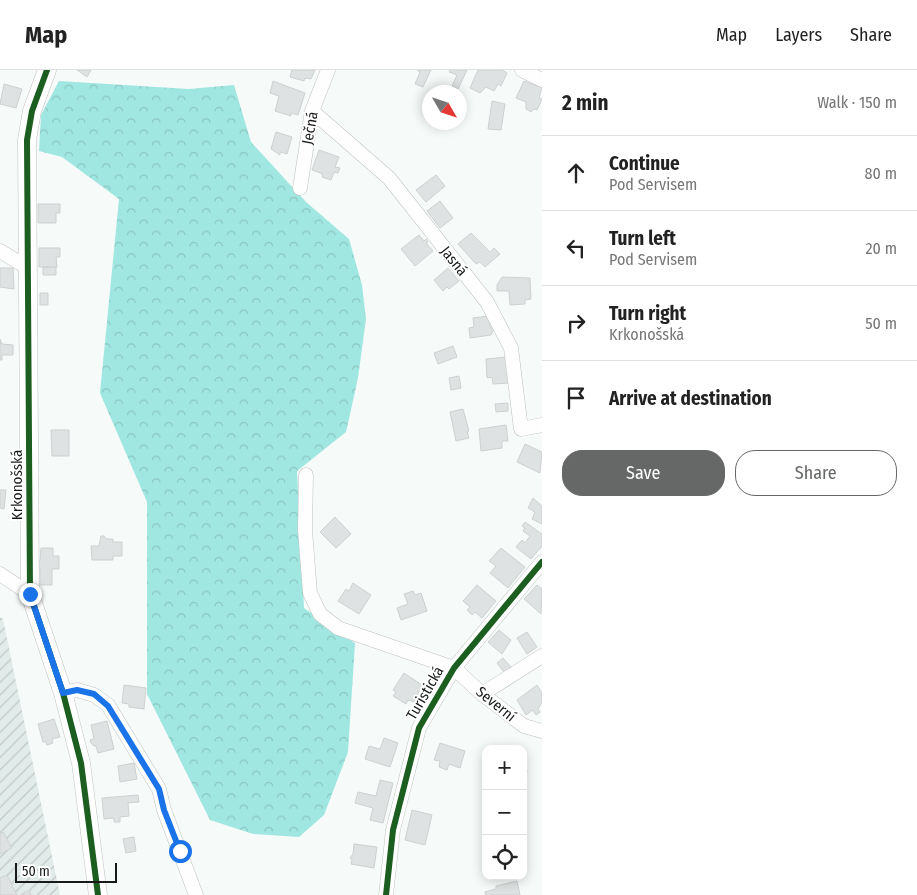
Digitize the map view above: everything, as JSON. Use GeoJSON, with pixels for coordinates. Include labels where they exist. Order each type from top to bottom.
{"type":"FeatureCollection","features":[{"type":"Feature","properties":{"kind":"street","name":"Krkonošská"},"geometry":{"type":"LineString","coordinates":[[47,70],[32,111],[27,140],[30,594],[63,693],[81,763],[98,895]]}},
{"type":"Feature","properties":{"kind":"street","name":"Ječná"},"geometry":{"type":"LineString","coordinates":[[300,188],[312,111],[328,70]]}},
{"type":"Feature","properties":{"kind":"street"},"geometry":{"type":"LineString","coordinates":[[522,70],[542,80]]}},
{"type":"Feature","properties":{"kind":"street","name":"Jasná"},"geometry":{"type":"LineString","coordinates":[[312,111],[389,178],[487,302],[511,348],[521,429],[542,424]]}},
{"type":"Feature","properties":{"kind":"street"},"geometry":{"type":"LineString","coordinates":[[0,251],[28,268]]}},
{"type":"Feature","properties":{"kind":"street","name":"Turistická"},"geometry":{"type":"LineString","coordinates":[[306,475],[305,530],[310,593],[320,614],[338,628],[454,668]]}},
{"type":"Feature","properties":{"kind":"street","name":"Turistická"},"geometry":{"type":"LineString","coordinates":[[386,895],[393,830],[419,728],[454,668],[542,562]]}},
{"type":"Feature","properties":{"kind":"street"},"geometry":{"type":"LineString","coordinates":[[0,574],[30,594]]}},
{"type":"Feature","properties":{"kind":"street"},"geometry":{"type":"LineString","coordinates":[[482,694],[542,656]]}},
{"type":"Feature","properties":{"kind":"street","name":"Severní"},"geometry":{"type":"LineString","coordinates":[[454,668],[482,694],[524,726],[542,732]]}},
{"type":"Feature","properties":{"kind":"street"},"geometry":{"type":"LineString","coordinates":[[63,693],[77,690],[94,694],[108,706],[159,789],[164,810],[196,895]]}},
{"type":"Feature","properties":{"kind":"shaded area"},"geometry":{"type":"Polygon","coordinates":[[[0,617],[3,619],[60,895],[0,895],[0,617]]]}},
{"type":"Feature","properties":{"kind":"green space"},"geometry":{"type":"Polygon","coordinates":[[[59,81],[189,89],[234,85],[251,142],[306,202],[349,239],[362,285],[366,319],[358,378],[346,432],[297,471],[304,608],[355,643],[348,752],[324,815],[299,837],[253,834],[210,820],[147,694],[147,502],[100,393],[119,199],[62,157],[39,151],[41,115],[59,81]]]}},
{"type":"Feature","properties":{"kind":"building"},"geometry":{"type":"Polygon","coordinates":[[[77,70],[91,70],[87,77],[77,70]]]}},
{"type":"Feature","properties":{"kind":"building"},"geometry":{"type":"Polygon","coordinates":[[[292,70],[315,70],[311,79],[305,78],[304,81],[290,77],[292,70]]]}},
{"type":"Feature","properties":{"kind":"building"},"geometry":{"type":"Polygon","coordinates":[[[417,70],[431,70],[422,87],[415,84],[420,72],[417,70]]]}},
{"type":"Feature","properties":{"kind":"building"},"geometry":{"type":"Polygon","coordinates":[[[450,70],[467,70],[460,85],[452,85],[457,75],[449,72],[450,70]]]}},
{"type":"Feature","properties":{"kind":"building"},"geometry":{"type":"Polygon","coordinates":[[[478,70],[502,70],[507,73],[501,86],[498,84],[494,91],[486,87],[480,93],[470,88],[478,70]]]}},
{"type":"Feature","properties":{"kind":"building"},"geometry":{"type":"Polygon","coordinates":[[[273,81],[305,93],[298,115],[291,113],[291,116],[275,111],[279,96],[270,93],[273,81]]]}},
{"type":"Feature","properties":{"kind":"building"},"geometry":{"type":"Polygon","coordinates":[[[524,81],[542,88],[539,98],[542,99],[537,110],[534,109],[531,112],[526,109],[526,102],[516,98],[524,81]]]}},
{"type":"Feature","properties":{"kind":"building"},"geometry":{"type":"Polygon","coordinates":[[[4,84],[22,89],[16,108],[0,104],[4,84]]]}},
{"type":"Feature","properties":{"kind":"building"},"geometry":{"type":"Polygon","coordinates":[[[492,101],[505,104],[501,130],[488,129],[492,101]]]}},
{"type":"Feature","properties":{"kind":"building"},"geometry":{"type":"Polygon","coordinates":[[[276,132],[292,137],[287,154],[280,152],[280,155],[271,149],[276,132]]]}},
{"type":"Feature","properties":{"kind":"building"},"geometry":{"type":"Polygon","coordinates":[[[319,150],[339,157],[335,167],[340,168],[338,173],[334,172],[331,180],[322,177],[323,174],[312,170],[319,150]]]}},
{"type":"Feature","properties":{"kind":"building"},"geometry":{"type":"Polygon","coordinates":[[[436,175],[445,186],[426,202],[416,190],[436,175]]]}},
{"type":"Feature","properties":{"kind":"building"},"geometry":{"type":"Polygon","coordinates":[[[440,201],[453,218],[440,228],[427,211],[440,201]]]}},
{"type":"Feature","properties":{"kind":"building"},"geometry":{"type":"Polygon","coordinates":[[[38,204],[60,204],[60,213],[56,213],[56,223],[38,223],[38,204]]]}},
{"type":"Feature","properties":{"kind":"building"},"geometry":{"type":"Polygon","coordinates":[[[471,233],[490,252],[494,248],[500,254],[485,267],[480,262],[476,264],[458,244],[471,233]]]}},
{"type":"Feature","properties":{"kind":"building"},"geometry":{"type":"Polygon","coordinates":[[[419,235],[424,241],[426,239],[428,242],[426,243],[433,251],[415,266],[401,249],[419,235]]]}},
{"type":"Feature","properties":{"kind":"building"},"geometry":{"type":"Polygon","coordinates":[[[39,248],[60,248],[60,257],[56,257],[57,267],[39,267],[39,248]]]}},
{"type":"Feature","properties":{"kind":"building"},"geometry":{"type":"Polygon","coordinates":[[[43,267],[56,267],[56,275],[43,275],[43,267]]]}},
{"type":"Feature","properties":{"kind":"building"},"geometry":{"type":"Polygon","coordinates":[[[0,268],[13,268],[14,289],[0,287],[0,268]]]}},
{"type":"Feature","properties":{"kind":"building"},"geometry":{"type":"Polygon","coordinates":[[[448,268],[459,281],[443,291],[434,280],[448,268]]]}},
{"type":"Feature","properties":{"kind":"building"},"geometry":{"type":"Polygon","coordinates":[[[502,277],[530,278],[531,299],[525,300],[525,304],[510,305],[509,291],[497,291],[497,285],[502,277]]]}},
{"type":"Feature","properties":{"kind":"building"},"geometry":{"type":"Polygon","coordinates":[[[40,293],[48,293],[48,305],[40,305],[40,293]]]}},
{"type":"Feature","properties":{"kind":"building"},"geometry":{"type":"Polygon","coordinates":[[[489,316],[490,327],[494,329],[491,335],[470,338],[469,328],[474,327],[473,318],[489,316]]]}},
{"type":"Feature","properties":{"kind":"building"},"geometry":{"type":"Polygon","coordinates":[[[0,339],[2,344],[13,345],[13,355],[2,355],[2,360],[0,360],[0,339]]]}},
{"type":"Feature","properties":{"kind":"building"},"geometry":{"type":"Polygon","coordinates":[[[453,346],[457,357],[438,364],[434,353],[453,346]]]}},
{"type":"Feature","properties":{"kind":"building"},"geometry":{"type":"Polygon","coordinates":[[[507,357],[510,383],[493,384],[492,377],[487,378],[486,359],[507,357]]]}},
{"type":"Feature","properties":{"kind":"building"},"geometry":{"type":"Polygon","coordinates":[[[459,376],[461,388],[451,390],[449,378],[459,376]]]}},
{"type":"Feature","properties":{"kind":"building"},"geometry":{"type":"Polygon","coordinates":[[[508,403],[508,411],[496,412],[495,404],[508,403]]]}},
{"type":"Feature","properties":{"kind":"building"},"geometry":{"type":"Polygon","coordinates":[[[463,409],[469,438],[456,441],[450,412],[463,409]]]}},
{"type":"Feature","properties":{"kind":"building"},"geometry":{"type":"Polygon","coordinates":[[[506,425],[508,441],[502,441],[502,448],[481,451],[479,429],[506,425]]]}},
{"type":"Feature","properties":{"kind":"building"},"geometry":{"type":"Polygon","coordinates":[[[51,430],[69,430],[69,456],[52,456],[51,430]]]}},
{"type":"Feature","properties":{"kind":"building"},"geometry":{"type":"Polygon","coordinates":[[[525,444],[542,452],[540,473],[517,462],[525,444]]]}},
{"type":"Feature","properties":{"kind":"building"},"geometry":{"type":"Polygon","coordinates":[[[0,490],[6,490],[4,509],[0,508],[0,490]]]}},
{"type":"Feature","properties":{"kind":"building"},"geometry":{"type":"Polygon","coordinates":[[[533,498],[542,506],[542,524],[532,519],[535,512],[528,508],[533,498]]]}},
{"type":"Feature","properties":{"kind":"building"},"geometry":{"type":"Polygon","coordinates":[[[335,517],[351,534],[336,548],[320,532],[335,517]]]}},
{"type":"Feature","properties":{"kind":"building"},"geometry":{"type":"Polygon","coordinates":[[[525,522],[542,534],[542,546],[531,559],[516,547],[522,540],[525,543],[530,536],[523,531],[525,528],[522,526],[525,522]]]}},
{"type":"Feature","properties":{"kind":"building"},"geometry":{"type":"Polygon","coordinates":[[[101,536],[104,536],[106,539],[113,539],[113,542],[122,542],[122,556],[113,556],[113,560],[92,560],[91,546],[99,546],[101,536]]]}},
{"type":"Feature","properties":{"kind":"building"},"geometry":{"type":"Polygon","coordinates":[[[41,548],[53,548],[53,556],[59,556],[59,569],[52,569],[52,585],[40,585],[40,568],[37,568],[37,561],[40,561],[41,548]]]}},
{"type":"Feature","properties":{"kind":"building"},"geometry":{"type":"Polygon","coordinates":[[[501,548],[525,567],[508,588],[490,573],[496,566],[489,561],[501,548]]]}},
{"type":"Feature","properties":{"kind":"building"},"geometry":{"type":"Polygon","coordinates":[[[353,583],[371,595],[359,614],[338,601],[346,589],[349,591],[353,583]]]}},
{"type":"Feature","properties":{"kind":"building"},"geometry":{"type":"Polygon","coordinates":[[[477,585],[496,601],[482,618],[475,612],[472,615],[467,610],[470,607],[463,601],[477,585]]]}},
{"type":"Feature","properties":{"kind":"building"},"geometry":{"type":"Polygon","coordinates":[[[537,585],[542,589],[541,614],[524,599],[537,585]]]}},
{"type":"Feature","properties":{"kind":"building"},"geometry":{"type":"Polygon","coordinates":[[[413,591],[415,595],[421,593],[427,611],[401,620],[397,608],[408,604],[404,594],[413,591]]]}},
{"type":"Feature","properties":{"kind":"building"},"geometry":{"type":"Polygon","coordinates":[[[499,630],[511,640],[502,654],[488,642],[499,630]]]}},
{"type":"Feature","properties":{"kind":"building"},"geometry":{"type":"Polygon","coordinates":[[[527,632],[537,647],[527,654],[517,638],[527,632]]]}},
{"type":"Feature","properties":{"kind":"building"},"geometry":{"type":"Polygon","coordinates":[[[503,658],[511,667],[504,672],[497,663],[503,658]]]}},
{"type":"Feature","properties":{"kind":"building"},"geometry":{"type":"Polygon","coordinates":[[[404,673],[422,685],[414,702],[408,700],[406,704],[393,696],[396,692],[393,690],[404,673]]]}},
{"type":"Feature","properties":{"kind":"building"},"geometry":{"type":"Polygon","coordinates":[[[124,685],[146,688],[144,709],[129,707],[129,704],[122,703],[124,685]]]}},
{"type":"Feature","properties":{"kind":"building"},"geometry":{"type":"Polygon","coordinates":[[[537,685],[542,693],[542,702],[538,709],[540,712],[536,715],[533,710],[526,715],[517,700],[537,685]]]}},
{"type":"Feature","properties":{"kind":"building"},"geometry":{"type":"Polygon","coordinates":[[[54,719],[60,737],[52,739],[53,743],[47,745],[46,742],[43,742],[38,724],[54,719]]]}},
{"type":"Feature","properties":{"kind":"building"},"geometry":{"type":"Polygon","coordinates":[[[107,721],[114,749],[98,753],[96,746],[90,740],[94,739],[91,725],[107,721]]]}},
{"type":"Feature","properties":{"kind":"building"},"geometry":{"type":"Polygon","coordinates":[[[384,738],[398,743],[390,767],[365,759],[369,746],[380,749],[384,738]]]}},
{"type":"Feature","properties":{"kind":"building"},"geometry":{"type":"Polygon","coordinates":[[[440,743],[465,751],[460,768],[449,764],[447,770],[439,767],[440,761],[434,760],[440,743]]]}},
{"type":"Feature","properties":{"kind":"building"},"geometry":{"type":"Polygon","coordinates":[[[134,763],[137,779],[120,782],[118,766],[134,763]]]}},
{"type":"Feature","properties":{"kind":"building"},"geometry":{"type":"Polygon","coordinates":[[[380,780],[393,783],[383,823],[370,820],[373,808],[355,803],[358,792],[376,796],[380,780]]]}},
{"type":"Feature","properties":{"kind":"building"},"geometry":{"type":"Polygon","coordinates":[[[138,795],[139,802],[128,803],[129,816],[120,817],[120,822],[114,822],[114,818],[104,819],[102,798],[138,795]]]}},
{"type":"Feature","properties":{"kind":"building"},"geometry":{"type":"Polygon","coordinates":[[[412,810],[432,815],[425,845],[405,840],[412,810]]]}},
{"type":"Feature","properties":{"kind":"building"},"geometry":{"type":"Polygon","coordinates":[[[3,832],[12,848],[0,854],[0,834],[3,832]]]}},
{"type":"Feature","properties":{"kind":"building"},"geometry":{"type":"Polygon","coordinates":[[[134,837],[136,851],[126,853],[123,839],[134,837]]]}},
{"type":"Feature","properties":{"kind":"building"},"geometry":{"type":"Polygon","coordinates":[[[354,844],[377,847],[374,868],[351,864],[352,859],[350,858],[353,854],[354,844]]]}},
{"type":"Feature","properties":{"kind":"building"},"geometry":{"type":"Polygon","coordinates":[[[7,875],[17,895],[0,895],[0,878],[7,875]]]}},
{"type":"Feature","properties":{"kind":"building"},"geometry":{"type":"Polygon","coordinates":[[[517,881],[520,895],[486,895],[485,892],[496,889],[496,886],[517,881]]]}},
{"type":"Feature","properties":{"kind":"building"},"geometry":{"type":"Polygon","coordinates":[[[29,890],[31,895],[20,895],[29,890]]]}},
{"type":"Feature","properties":{"kind":"cycle path"},"geometry":{"type":"LineString","coordinates":[[47,70],[32,111],[27,140],[30,594],[63,693],[81,763],[98,895]]}},
{"type":"Feature","properties":{"kind":"cycle path"},"geometry":{"type":"LineString","coordinates":[[386,895],[393,830],[419,728],[454,668],[542,562]]}},
{"type":"Feature","properties":{"kind":"route"},"geometry":{"type":"LineString","coordinates":[[30,594],[63,693],[77,690],[94,694],[108,706],[159,789],[164,810],[180,851]]}}]}
